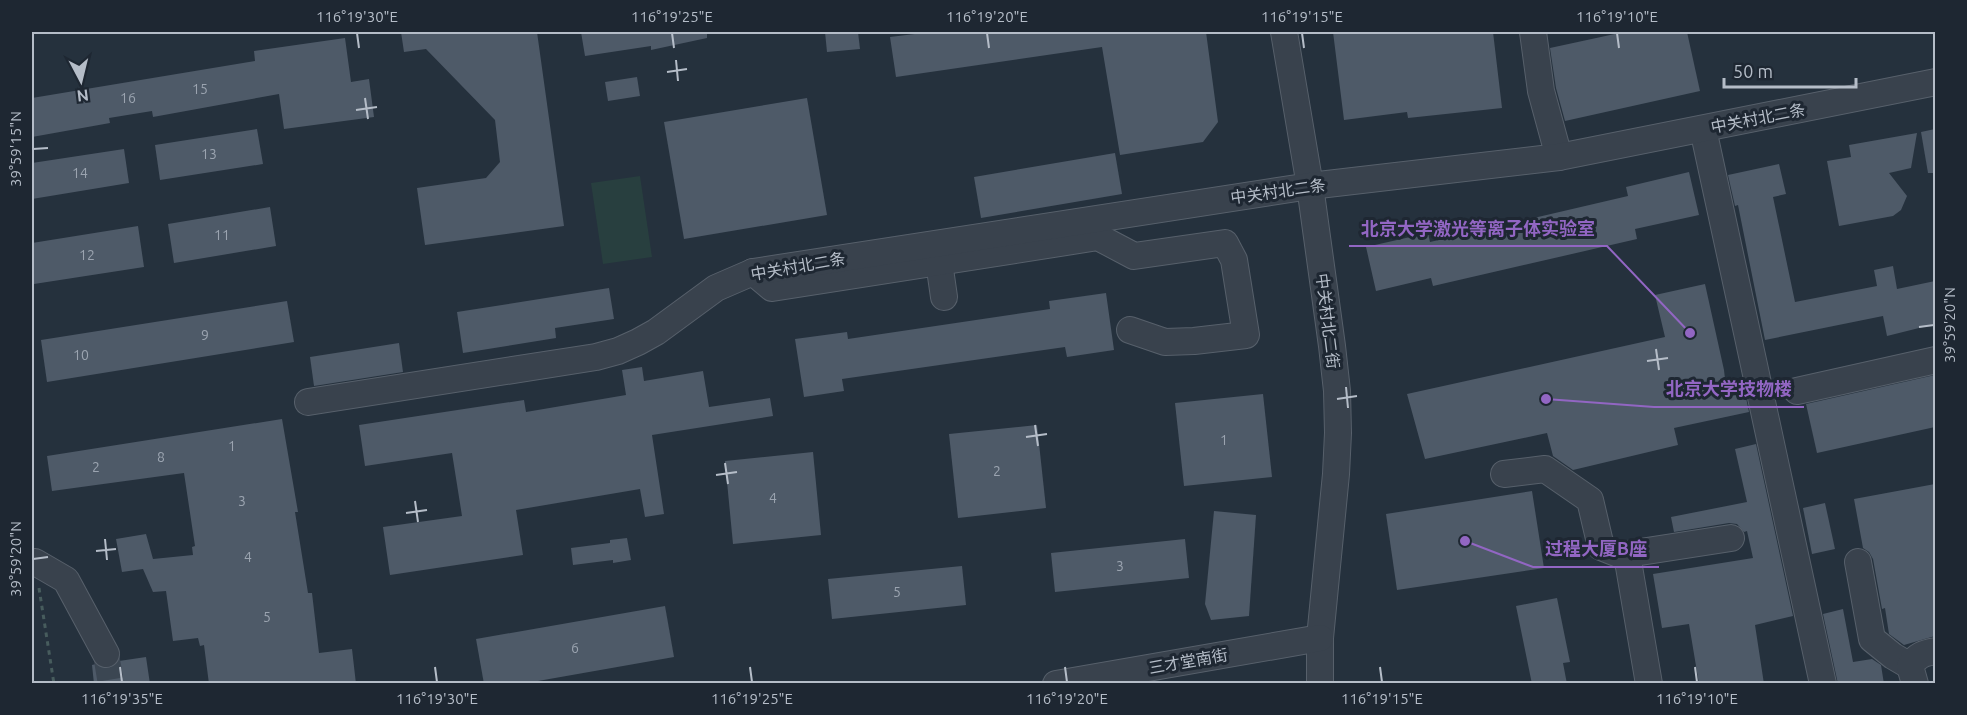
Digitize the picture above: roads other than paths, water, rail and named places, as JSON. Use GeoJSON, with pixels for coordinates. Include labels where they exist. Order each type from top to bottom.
{"type":"FeatureCollection","features":[{"type":"Feature","properties":{"kind":"street","name":"中关村北二街"},"geometry":{"type":"LineString","coordinates":[[1284,32],[1310,186],[1332,346],[1338,433],[1320,638],[1320,684]]}},
{"type":"Feature","properties":{"kind":"street"},"geometry":{"type":"LineString","coordinates":[[1533,32],[1541,91],[1559,157]]}},
{"type":"Feature","properties":{"kind":"street","name":"中关村北二条"},"geometry":{"type":"LineString","coordinates":[[308,402],[596,357],[638,342],[716,288],[753,272],[1310,186],[1559,157],[1935,82]]}},
{"type":"Feature","properties":{"kind":"street"},"geometry":{"type":"LineString","coordinates":[[1702,129],[1823,684]]}},
{"type":"Feature","properties":{"kind":"street"},"geometry":{"type":"LineString","coordinates":[[753,272],[771,288],[1098,237],[1134,256],[1225,243],[1234,260],[1246,335],[1165,342],[1130,330]]}},
{"type":"Feature","properties":{"kind":"street"},"geometry":{"type":"LineString","coordinates":[[939,262],[945,297]]}},
{"type":"Feature","properties":{"kind":"street"},"geometry":{"type":"LineString","coordinates":[[1797,391],[1935,360]]}},
{"type":"Feature","properties":{"kind":"street"},"geometry":{"type":"LineString","coordinates":[[1504,474],[1545,469],[1590,500],[1601,547],[1621,555],[1628,561],[1649,684]]}},
{"type":"Feature","properties":{"kind":"street"},"geometry":{"type":"LineString","coordinates":[[1621,555],[1731,538]]}},
{"type":"Feature","properties":{"kind":"street"},"geometry":{"type":"LineString","coordinates":[[35,561],[66,580],[106,654]]}},
{"type":"Feature","properties":{"kind":"street"},"geometry":{"type":"LineString","coordinates":[[1858,562],[1872,639],[1912,675]]}},
{"type":"Feature","properties":{"kind":"street","name":"三才堂南街"},"geometry":{"type":"LineString","coordinates":[[1056,684],[1320,638]]}},
{"type":"Feature","properties":{"kind":"street"},"geometry":{"type":"LineString","coordinates":[[1912,675],[1916,657],[1935,651]]}},
{"type":"Feature","properties":{"kind":"tunnel"},"geometry":{"type":"LineString","coordinates":[[106,654],[111,684]]}},
{"type":"Feature","properties":{"kind":"place","name":"北京大学激光等离子体实验室"},"geometry":{"type":"Point","coordinates":[1690,333]}},
{"type":"Feature","properties":{"kind":"place","name":"北京大学技物楼"},"geometry":{"type":"Point","coordinates":[1546,399]}},
{"type":"Feature","properties":{"kind":"place","name":"过程大厦B座"},"geometry":{"type":"Point","coordinates":[1465,541]}}]}
